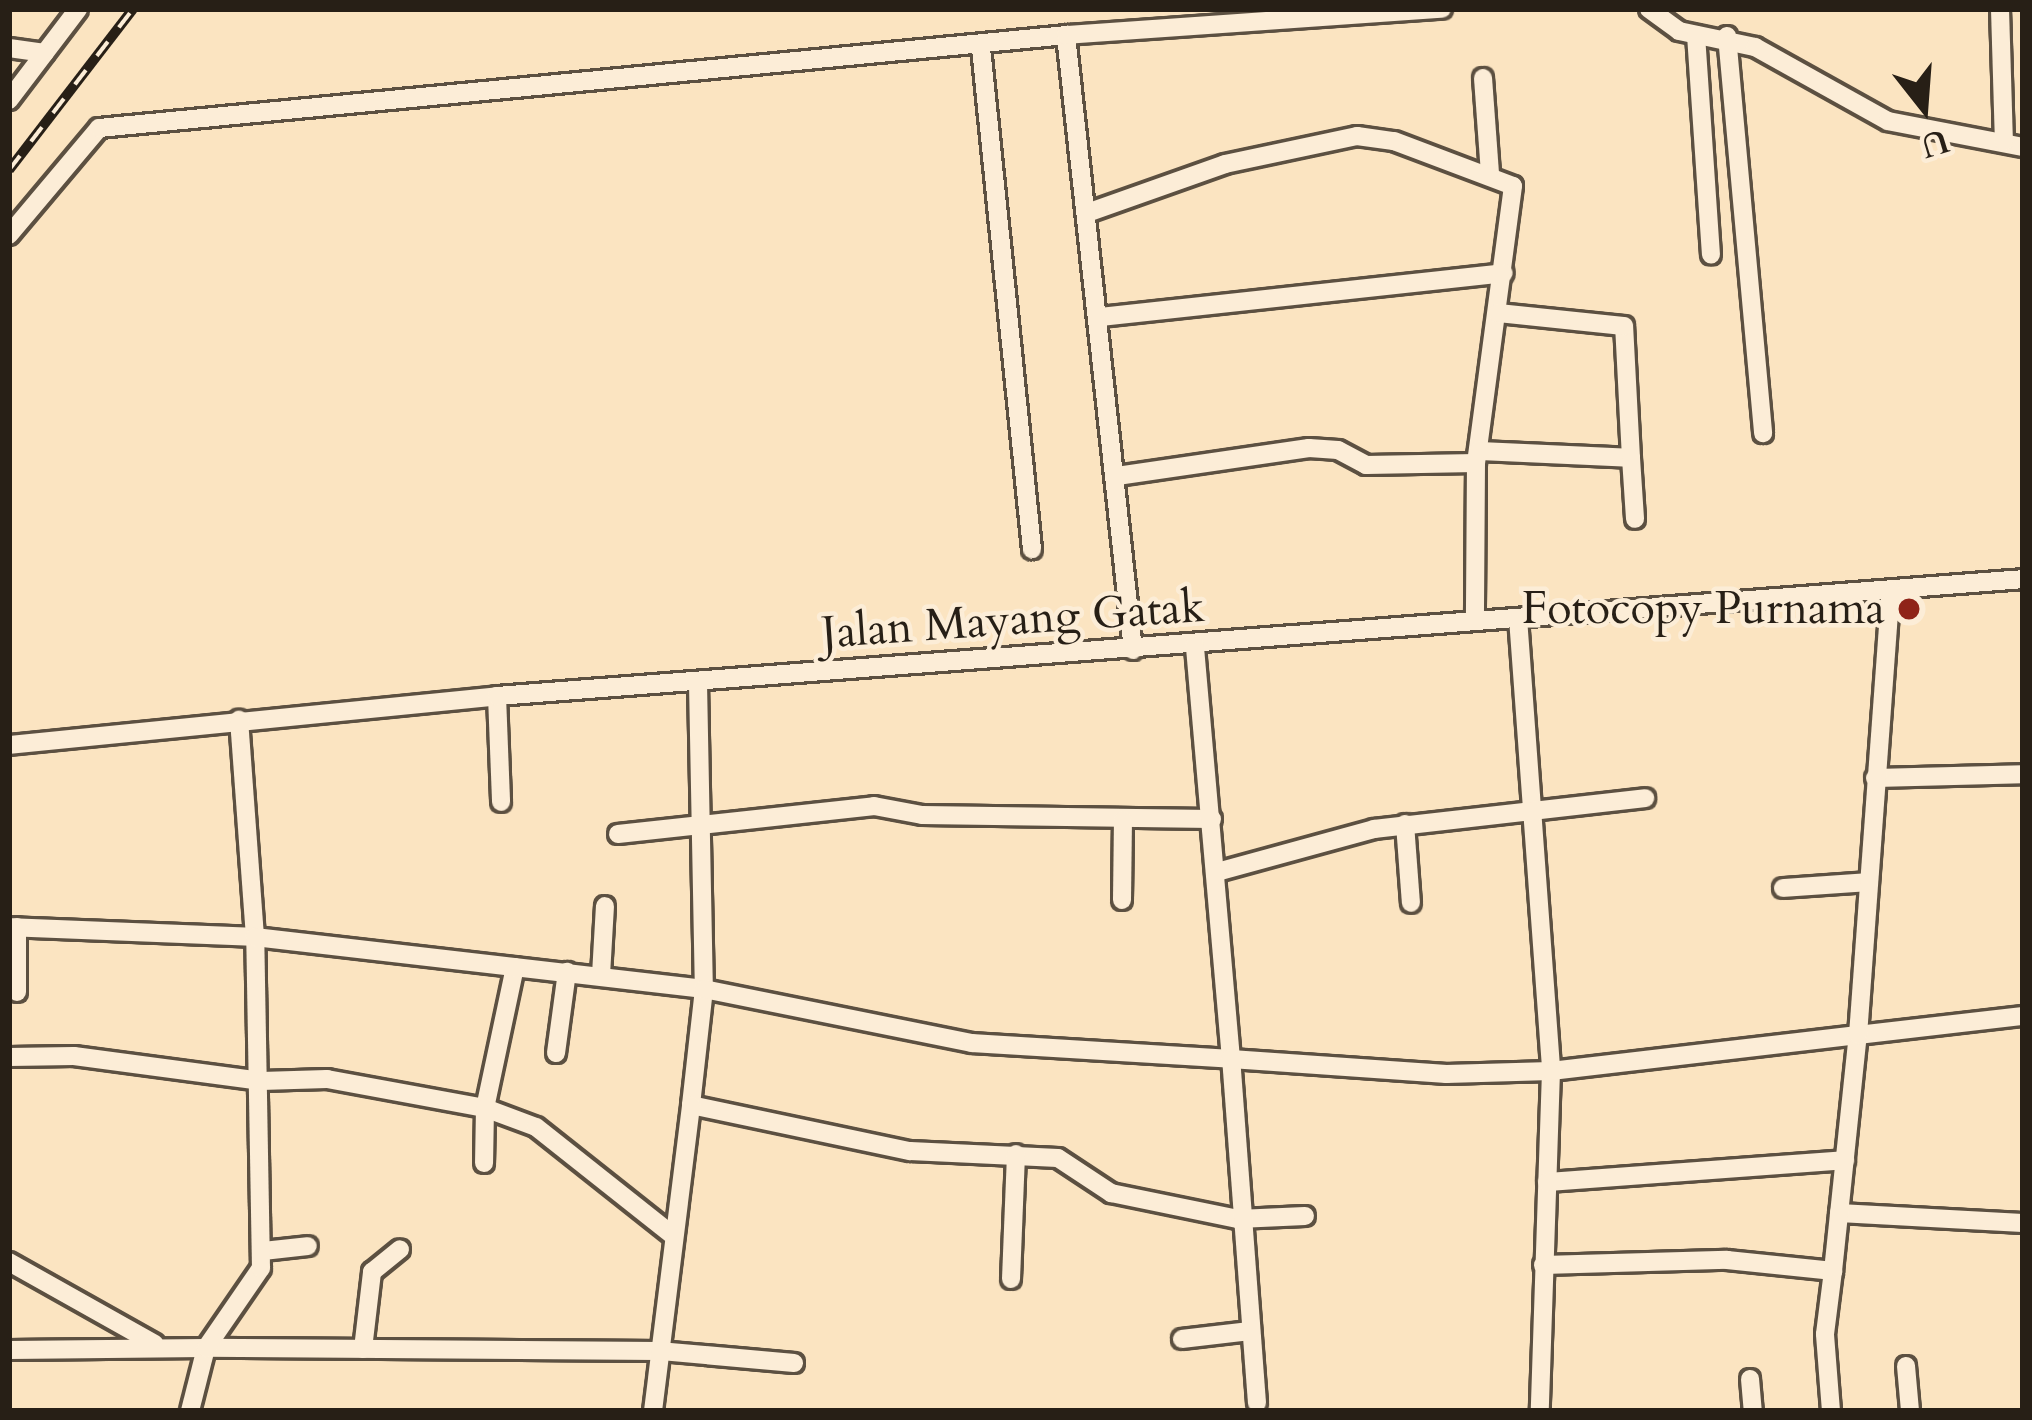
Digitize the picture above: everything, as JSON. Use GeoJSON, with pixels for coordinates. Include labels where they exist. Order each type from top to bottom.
{"type":"FeatureCollection","features":[{"type":"Feature","properties":{"kind":"street"},"geometry":{"type":"LineString","coordinates":[[9,100],[78,9]]}},
{"type":"Feature","properties":{"kind":"street"},"geometry":{"type":"LineString","coordinates":[[9,235],[99,128],[981,48],[1066,35],[1442,9]]}},
{"type":"Feature","properties":{"kind":"street"},"geometry":{"type":"LineString","coordinates":[[1649,9],[1696,35],[1727,36],[1888,121],[2013,144],[2000,9]]}},
{"type":"Feature","properties":{"kind":"street"},"geometry":{"type":"LineString","coordinates":[[1066,35],[1133,650]]}},
{"type":"Feature","properties":{"kind":"street"},"geometry":{"type":"LineString","coordinates":[[1696,35],[1711,254]]}},
{"type":"Feature","properties":{"kind":"street"},"geometry":{"type":"LineString","coordinates":[[1727,36],[1738,116],[1763,433]]}},
{"type":"Feature","properties":{"kind":"street"},"geometry":{"type":"LineString","coordinates":[[9,48],[45,52]]}},
{"type":"Feature","properties":{"kind":"street"},"geometry":{"type":"LineString","coordinates":[[981,48],[1032,549]]}},
{"type":"Feature","properties":{"kind":"street"},"geometry":{"type":"LineString","coordinates":[[1484,78],[1490,173]]}},
{"type":"Feature","properties":{"kind":"street"},"geometry":{"type":"LineString","coordinates":[[1701,117],[1738,116]]}},
{"type":"Feature","properties":{"kind":"street"},"geometry":{"type":"LineString","coordinates":[[1087,213],[1225,164],[1357,136],[1490,173],[1516,193],[1477,457],[1475,620]]}},
{"type":"Feature","properties":{"kind":"street"},"geometry":{"type":"LineString","coordinates":[[1100,317],[1504,273]]}},
{"type":"Feature","properties":{"kind":"street"},"geometry":{"type":"LineString","coordinates":[[1498,313],[1624,326],[1635,518]]}},
{"type":"Feature","properties":{"kind":"street"},"geometry":{"type":"LineString","coordinates":[[1117,476],[1317,447],[1366,465],[1477,457],[1631,458]]}},
{"type":"Feature","properties":{"kind":"street","name":"Jalan Mayang Gatak"},"geometry":{"type":"LineString","coordinates":[[9,745],[497,696],[2023,579]]}},
{"type":"Feature","properties":{"kind":"street"},"geometry":{"type":"LineString","coordinates":[[1831,1411],[1825,1334],[1858,1035],[1891,590]]}},
{"type":"Feature","properties":{"kind":"street"},"geometry":{"type":"LineString","coordinates":[[1518,618],[1550,1071],[1540,1411]]}},
{"type":"Feature","properties":{"kind":"street"},"geometry":{"type":"LineString","coordinates":[[1195,645],[1217,872],[1238,1219],[1257,1403]]}},
{"type":"Feature","properties":{"kind":"street"},"geometry":{"type":"LineString","coordinates":[[653,1411],[670,1240],[704,989],[698,683]]}},
{"type":"Feature","properties":{"kind":"street"},"geometry":{"type":"LineString","coordinates":[[497,696],[502,802]]}},
{"type":"Feature","properties":{"kind":"street"},"geometry":{"type":"LineString","coordinates":[[190,1411],[206,1348],[257,1277],[262,1251],[255,937],[239,720]]}},
{"type":"Feature","properties":{"kind":"street"},"geometry":{"type":"LineString","coordinates":[[1875,778],[2023,774]]}},
{"type":"Feature","properties":{"kind":"street"},"geometry":{"type":"LineString","coordinates":[[1217,872],[1405,824],[1645,798]]}},
{"type":"Feature","properties":{"kind":"street"},"geometry":{"type":"LineString","coordinates":[[618,833],[874,806],[1124,820],[1212,819]]}},
{"type":"Feature","properties":{"kind":"street"},"geometry":{"type":"LineString","coordinates":[[1122,900],[1124,820]]}},
{"type":"Feature","properties":{"kind":"street"},"geometry":{"type":"LineString","coordinates":[[1405,824],[1411,903]]}},
{"type":"Feature","properties":{"kind":"street"},"geometry":{"type":"LineString","coordinates":[[1783,888],[1868,882]]}},
{"type":"Feature","properties":{"kind":"street"},"geometry":{"type":"LineString","coordinates":[[601,975],[605,905]]}},
{"type":"Feature","properties":{"kind":"street"},"geometry":{"type":"LineString","coordinates":[[17,992],[13,927],[255,937],[601,975],[704,989],[972,1043],[1446,1074],[1550,1071],[2023,1016]]}},
{"type":"Feature","properties":{"kind":"street"},"geometry":{"type":"LineString","coordinates":[[484,1163],[485,1108],[515,968]]}},
{"type":"Feature","properties":{"kind":"street"},"geometry":{"type":"LineString","coordinates":[[556,1053],[567,972]]}},
{"type":"Feature","properties":{"kind":"street"},"geometry":{"type":"LineString","coordinates":[[9,1058],[74,1056],[261,1081],[349,1082],[485,1108],[536,1127],[670,1240]]}},
{"type":"Feature","properties":{"kind":"street"},"geometry":{"type":"LineString","coordinates":[[691,1105],[910,1151],[1066,1160],[1112,1193],[1238,1219],[1305,1216]]}},
{"type":"Feature","properties":{"kind":"street"},"geometry":{"type":"LineString","coordinates":[[1011,1280],[1016,1154]]}},
{"type":"Feature","properties":{"kind":"street"},"geometry":{"type":"LineString","coordinates":[[1547,1182],[1845,1160]]}},
{"type":"Feature","properties":{"kind":"street"},"geometry":{"type":"LineString","coordinates":[[1839,1213],[2023,1223]]}},
{"type":"Feature","properties":{"kind":"street"},"geometry":{"type":"LineString","coordinates":[[262,1251],[308,1246]]}},
{"type":"Feature","properties":{"kind":"street"},"geometry":{"type":"LineString","coordinates":[[363,1349],[372,1272],[400,1249]]}},
{"type":"Feature","properties":{"kind":"street"},"geometry":{"type":"LineString","coordinates":[[1543,1265],[1727,1260],[1833,1271]]}},
{"type":"Feature","properties":{"kind":"street"},"geometry":{"type":"LineString","coordinates":[[9,1262],[155,1344]]}},
{"type":"Feature","properties":{"kind":"street"},"geometry":{"type":"LineString","coordinates":[[1182,1339],[1250,1331]]}},
{"type":"Feature","properties":{"kind":"street"},"geometry":{"type":"LineString","coordinates":[[9,1350],[155,1344],[659,1351],[794,1363]]}},
{"type":"Feature","properties":{"kind":"street"},"geometry":{"type":"LineString","coordinates":[[1906,1366],[1910,1411]]}},
{"type":"Feature","properties":{"kind":"street"},"geometry":{"type":"LineString","coordinates":[[1750,1379],[1753,1411]]}},
{"type":"Feature","properties":{"kind":"railway"},"geometry":{"type":"LineString","coordinates":[[9,170],[133,9]]}},
{"type":"Feature","properties":{"kind":"place","name":"Fotocopy Purnama"},"geometry":{"type":"Point","coordinates":[1909,609]}}]}
